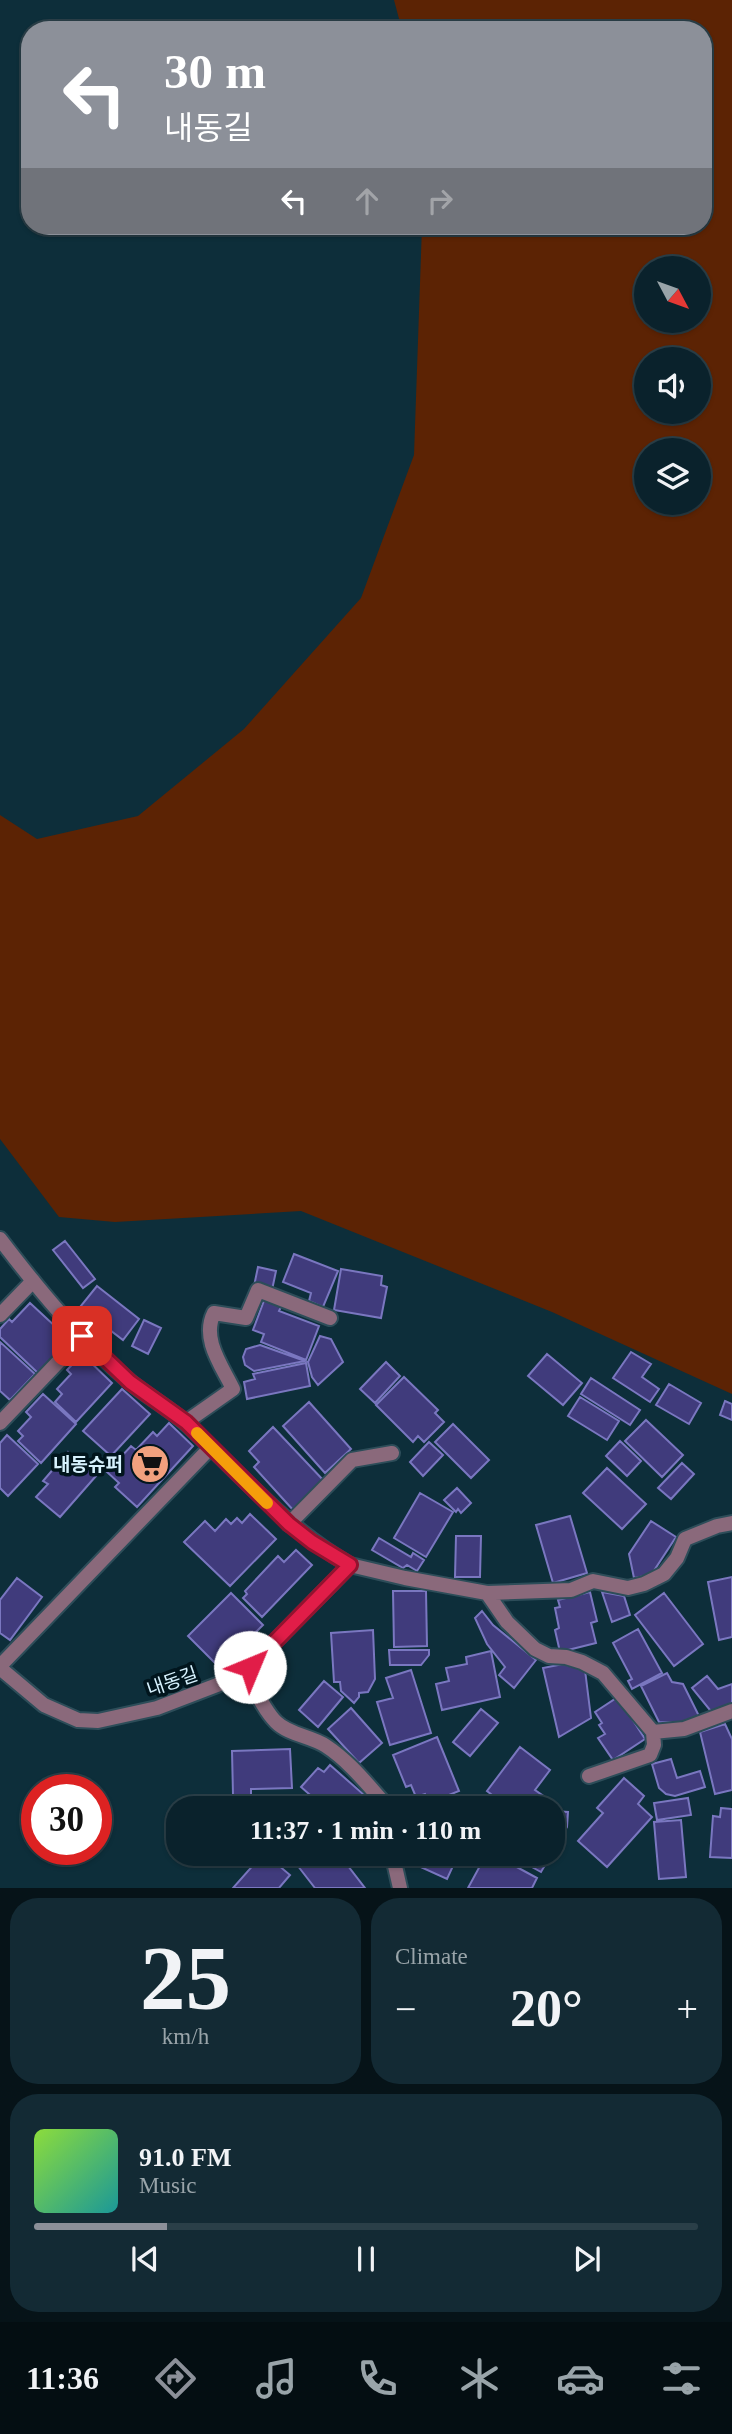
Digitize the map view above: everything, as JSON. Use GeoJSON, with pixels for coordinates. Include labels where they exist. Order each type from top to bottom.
{"type":"FeatureCollection","features":[{"type":"Feature","properties":{"kind":"street"},"geometry":{"type":"LineString","coordinates":[[0,1239],[48,1302],[130,1382],[186,1422],[289,1524],[312,1542],[350,1565],[487,1593],[571,1590],[593,1581],[628,1588],[664,1574],[677,1558],[685,1539],[732,1523]]}},
{"type":"Feature","properties":{"kind":"street"},"geometry":{"type":"LineString","coordinates":[[0,1315],[33,1282]]}},
{"type":"Feature","properties":{"kind":"street"},"geometry":{"type":"LineString","coordinates":[[186,1422],[233,1389],[209,1339],[209,1322],[214,1313],[246,1318],[258,1290],[330,1318]]}},
{"type":"Feature","properties":{"kind":"street"},"geometry":{"type":"LineString","coordinates":[[0,1423],[82,1336]]}},
{"type":"Feature","properties":{"kind":"street"},"geometry":{"type":"LineString","coordinates":[[0,1667],[211,1447]]}},
{"type":"Feature","properties":{"kind":"street"},"geometry":{"type":"LineString","coordinates":[[289,1524],[352,1460],[392,1453]]}},
{"type":"Feature","properties":{"kind":"street","name":"내동길"},"geometry":{"type":"LineString","coordinates":[[0,1667],[44,1705],[78,1720],[98,1721],[143,1711],[194,1695],[245,1671],[350,1565]]}},
{"type":"Feature","properties":{"kind":"street"},"geometry":{"type":"LineString","coordinates":[[487,1593],[507,1622],[535,1649],[549,1656],[582,1662],[603,1673],[653,1732],[654,1745],[650,1755],[589,1776]]}},
{"type":"Feature","properties":{"kind":"street"},"geometry":{"type":"LineString","coordinates":[[245,1671],[277,1723],[329,1747],[346,1761],[376,1796]]}},
{"type":"Feature","properties":{"kind":"street"},"geometry":{"type":"LineString","coordinates":[[653,1732],[684,1729],[730,1715]]}},
{"type":"Feature","properties":{"kind":"street"},"geometry":{"type":"LineString","coordinates":[[395,1866],[400,1888]]}},
{"type":"Feature","properties":{"kind":"shaded area"},"geometry":{"type":"Polygon","coordinates":[[[394,0],[732,0],[732,1394],[552,1312],[301,1211],[115,1222],[59,1217],[0,1139],[0,815],[37,839],[138,816],[244,729],[361,598],[414,455],[422,235],[712,235],[712,21],[400,21],[394,0]]]}},
{"type":"Feature","properties":{"kind":"building"},"geometry":{"type":"Polygon","coordinates":[[[65,1241],[95,1279],[83,1288],[53,1250],[65,1241]]]}},
{"type":"Feature","properties":{"kind":"building"},"geometry":{"type":"Polygon","coordinates":[[[294,1254],[338,1271],[323,1307],[309,1301],[311,1293],[283,1282],[294,1254]]]}},
{"type":"Feature","properties":{"kind":"building"},"geometry":{"type":"Polygon","coordinates":[[[258,1267],[276,1271],[272,1290],[254,1286],[258,1267]]]}},
{"type":"Feature","properties":{"kind":"building"},"geometry":{"type":"Polygon","coordinates":[[[341,1269],[382,1276],[381,1285],[387,1287],[381,1318],[334,1310],[341,1269]]]}},
{"type":"Feature","properties":{"kind":"building"},"geometry":{"type":"Polygon","coordinates":[[[97,1286],[139,1319],[123,1340],[80,1307],[97,1286]]]}},
{"type":"Feature","properties":{"kind":"building"},"geometry":{"type":"Polygon","coordinates":[[[265,1298],[282,1305],[279,1311],[319,1326],[306,1360],[261,1342],[264,1334],[253,1330],[265,1298]]]}},
{"type":"Feature","properties":{"kind":"building"},"geometry":{"type":"Polygon","coordinates":[[[30,1303],[71,1341],[39,1374],[0,1337],[0,1329],[9,1319],[12,1322],[30,1303]]]}},
{"type":"Feature","properties":{"kind":"building"},"geometry":{"type":"Polygon","coordinates":[[[144,1320],[161,1328],[148,1354],[132,1346],[144,1320]]]}},
{"type":"Feature","properties":{"kind":"building"},"geometry":{"type":"Polygon","coordinates":[[[320,1336],[331,1339],[343,1362],[318,1385],[312,1377],[308,1362],[320,1336]]]}},
{"type":"Feature","properties":{"kind":"building"},"geometry":{"type":"Polygon","coordinates":[[[0,1342],[35,1374],[10,1400],[0,1391],[0,1342]]]}},
{"type":"Feature","properties":{"kind":"building"},"geometry":{"type":"Polygon","coordinates":[[[260,1345],[305,1361],[254,1371],[245,1365],[243,1357],[246,1349],[260,1345]]]}},
{"type":"Feature","properties":{"kind":"building"},"geometry":{"type":"Polygon","coordinates":[[[631,1352],[651,1364],[642,1377],[659,1389],[650,1402],[613,1378],[631,1352]]]}},
{"type":"Feature","properties":{"kind":"building"},"geometry":{"type":"Polygon","coordinates":[[[82,1354],[112,1383],[76,1422],[55,1402],[62,1394],[57,1389],[71,1374],[67,1370],[82,1354]]]}},
{"type":"Feature","properties":{"kind":"building"},"geometry":{"type":"Polygon","coordinates":[[[547,1354],[582,1383],[563,1405],[528,1376],[547,1354]]]}},
{"type":"Feature","properties":{"kind":"building"},"geometry":{"type":"Polygon","coordinates":[[[386,1362],[400,1376],[375,1403],[360,1389],[386,1362]]]}},
{"type":"Feature","properties":{"kind":"building"},"geometry":{"type":"Polygon","coordinates":[[[306,1363],[310,1386],[247,1399],[244,1382],[255,1379],[253,1374],[306,1363]]]}},
{"type":"Feature","properties":{"kind":"building"},"geometry":{"type":"Polygon","coordinates":[[[404,1377],[438,1410],[435,1413],[444,1422],[424,1442],[418,1436],[413,1442],[376,1405],[404,1377]]]}},
{"type":"Feature","properties":{"kind":"building"},"geometry":{"type":"Polygon","coordinates":[[[591,1378],[640,1410],[630,1425],[581,1394],[591,1378]]]}},
{"type":"Feature","properties":{"kind":"building"},"geometry":{"type":"Polygon","coordinates":[[[669,1384],[701,1403],[689,1424],[656,1405],[669,1384]]]}},
{"type":"Feature","properties":{"kind":"building"},"geometry":{"type":"Polygon","coordinates":[[[122,1389],[150,1414],[111,1456],[83,1431],[122,1389]]]}},
{"type":"Feature","properties":{"kind":"building"},"geometry":{"type":"Polygon","coordinates":[[[43,1394],[76,1424],[41,1463],[18,1441],[23,1436],[18,1431],[31,1417],[26,1412],[43,1394]]]}},
{"type":"Feature","properties":{"kind":"building"},"geometry":{"type":"Polygon","coordinates":[[[580,1397],[619,1421],[607,1440],[568,1416],[580,1397]]]}},
{"type":"Feature","properties":{"kind":"building"},"geometry":{"type":"Polygon","coordinates":[[[725,1401],[732,1404],[732,1420],[720,1415],[725,1401]]]}},
{"type":"Feature","properties":{"kind":"building"},"geometry":{"type":"Polygon","coordinates":[[[309,1402],[351,1449],[325,1473],[283,1426],[309,1402]]]}},
{"type":"Feature","properties":{"kind":"building"},"geometry":{"type":"Polygon","coordinates":[[[646,1420],[683,1455],[662,1477],[625,1441],[646,1420]]]}},
{"type":"Feature","properties":{"kind":"building"},"geometry":{"type":"Polygon","coordinates":[[[169,1423],[193,1446],[137,1507],[115,1487],[119,1483],[107,1472],[131,1446],[136,1450],[153,1432],[157,1436],[169,1423]]]}},
{"type":"Feature","properties":{"kind":"building"},"geometry":{"type":"Polygon","coordinates":[[[453,1424],[489,1460],[471,1478],[435,1442],[453,1424]]]}},
{"type":"Feature","properties":{"kind":"building"},"geometry":{"type":"Polygon","coordinates":[[[273,1427],[325,1482],[294,1511],[254,1467],[259,1462],[249,1451],[273,1427]]]}},
{"type":"Feature","properties":{"kind":"building"},"geometry":{"type":"Polygon","coordinates":[[[7,1435],[38,1464],[8,1496],[0,1488],[0,1443],[7,1435]]]}},
{"type":"Feature","properties":{"kind":"building"},"geometry":{"type":"Polygon","coordinates":[[[620,1441],[641,1461],[627,1476],[606,1456],[620,1441]]]}},
{"type":"Feature","properties":{"kind":"building"},"geometry":{"type":"Polygon","coordinates":[[[429,1442],[443,1455],[423,1476],[410,1462],[429,1442]]]}},
{"type":"Feature","properties":{"kind":"building"},"geometry":{"type":"Polygon","coordinates":[[[68,1452],[96,1476],[60,1517],[36,1497],[48,1484],[43,1481],[68,1452]]]}},
{"type":"Feature","properties":{"kind":"building"},"geometry":{"type":"Polygon","coordinates":[[[682,1463],[694,1474],[671,1499],[658,1488],[682,1463]]]}},
{"type":"Feature","properties":{"kind":"building"},"geometry":{"type":"Polygon","coordinates":[[[607,1468],[646,1504],[622,1529],[583,1493],[607,1468]]]}},
{"type":"Feature","properties":{"kind":"building"},"geometry":{"type":"Polygon","coordinates":[[[457,1488],[471,1503],[461,1513],[458,1509],[456,1512],[444,1500],[457,1488]]]}},
{"type":"Feature","properties":{"kind":"building"},"geometry":{"type":"Polygon","coordinates":[[[420,1493],[453,1512],[426,1557],[394,1538],[420,1493]]]}},
{"type":"Feature","properties":{"kind":"building"},"geometry":{"type":"Polygon","coordinates":[[[250,1514],[276,1539],[230,1586],[184,1542],[205,1521],[215,1531],[226,1519],[231,1524],[237,1518],[242,1523],[250,1514]]]}},
{"type":"Feature","properties":{"kind":"building"},"geometry":{"type":"Polygon","coordinates":[[[570,1516],[587,1573],[553,1583],[536,1525],[570,1516]]]}},
{"type":"Feature","properties":{"kind":"building"},"geometry":{"type":"Polygon","coordinates":[[[651,1521],[676,1537],[651,1575],[634,1578],[629,1554],[651,1521]]]}},
{"type":"Feature","properties":{"kind":"building"},"geometry":{"type":"Polygon","coordinates":[[[456,1536],[481,1536],[480,1577],[455,1577],[456,1536]]]}},
{"type":"Feature","properties":{"kind":"building"},"geometry":{"type":"Polygon","coordinates":[[[379,1538],[411,1557],[413,1553],[424,1560],[417,1571],[407,1565],[403,1568],[372,1550],[379,1538]]]}},
{"type":"Feature","properties":{"kind":"building"},"geometry":{"type":"Polygon","coordinates":[[[296,1550],[312,1565],[262,1617],[243,1598],[247,1594],[245,1591],[278,1556],[284,1562],[296,1550]]]}},
{"type":"Feature","properties":{"kind":"building"},"geometry":{"type":"Polygon","coordinates":[[[732,1577],[732,1637],[719,1640],[708,1582],[732,1577]]]}},
{"type":"Feature","properties":{"kind":"building"},"geometry":{"type":"Polygon","coordinates":[[[17,1578],[42,1597],[10,1640],[0,1633],[0,1600],[17,1578]]]}},
{"type":"Feature","properties":{"kind":"building"},"geometry":{"type":"Polygon","coordinates":[[[393,1591],[426,1591],[427,1646],[394,1647],[393,1591]]]}},
{"type":"Feature","properties":{"kind":"building"},"geometry":{"type":"Polygon","coordinates":[[[590,1592],[597,1621],[591,1623],[596,1643],[560,1652],[555,1630],[559,1628],[555,1608],[560,1607],[558,1600],[590,1592]]]}},
{"type":"Feature","properties":{"kind":"building"},"geometry":{"type":"Polygon","coordinates":[[[602,1592],[624,1596],[630,1615],[612,1622],[602,1592]]]}},
{"type":"Feature","properties":{"kind":"building"},"geometry":{"type":"Polygon","coordinates":[[[231,1593],[263,1625],[220,1668],[188,1636],[231,1593]]]}},
{"type":"Feature","properties":{"kind":"building"},"geometry":{"type":"Polygon","coordinates":[[[664,1593],[703,1644],[674,1666],[635,1615],[664,1593]]]}},
{"type":"Feature","properties":{"kind":"building"},"geometry":{"type":"Polygon","coordinates":[[[482,1611],[493,1625],[536,1660],[514,1688],[499,1675],[505,1667],[487,1644],[475,1618],[482,1611]]]}},
{"type":"Feature","properties":{"kind":"building"},"geometry":{"type":"Polygon","coordinates":[[[638,1629],[662,1673],[632,1689],[628,1681],[632,1679],[613,1643],[638,1629]]]}},
{"type":"Feature","properties":{"kind":"building"},"geometry":{"type":"Polygon","coordinates":[[[373,1630],[375,1679],[368,1692],[359,1693],[354,1703],[341,1691],[340,1682],[334,1682],[331,1633],[373,1630]]]}},
{"type":"Feature","properties":{"kind":"building"},"geometry":{"type":"Polygon","coordinates":[[[389,1650],[429,1650],[429,1655],[421,1665],[390,1665],[389,1650]]]}},
{"type":"Feature","properties":{"kind":"building"},"geometry":{"type":"Polygon","coordinates":[[[491,1651],[500,1697],[442,1710],[436,1684],[449,1681],[446,1668],[467,1664],[466,1657],[491,1651]]]}},
{"type":"Feature","properties":{"kind":"building"},"geometry":{"type":"Polygon","coordinates":[[[563,1664],[585,1670],[591,1718],[559,1737],[543,1668],[563,1664]]]}},
{"type":"Feature","properties":{"kind":"building"},"geometry":{"type":"Polygon","coordinates":[[[411,1670],[431,1733],[390,1745],[377,1702],[393,1698],[386,1678],[411,1670]]]}},
{"type":"Feature","properties":{"kind":"building"},"geometry":{"type":"Polygon","coordinates":[[[667,1673],[672,1682],[683,1684],[699,1716],[685,1723],[659,1722],[641,1686],[667,1673]]]}},
{"type":"Feature","properties":{"kind":"building"},"geometry":{"type":"Polygon","coordinates":[[[707,1676],[718,1689],[732,1684],[732,1707],[714,1715],[692,1688],[707,1676]]]}},
{"type":"Feature","properties":{"kind":"building"},"geometry":{"type":"Polygon","coordinates":[[[324,1681],[343,1697],[318,1727],[299,1710],[324,1681]]]}},
{"type":"Feature","properties":{"kind":"building"},"geometry":{"type":"Polygon","coordinates":[[[618,1697],[645,1739],[613,1760],[598,1738],[605,1734],[595,1712],[618,1697]]]}},
{"type":"Feature","properties":{"kind":"building"},"geometry":{"type":"Polygon","coordinates":[[[351,1708],[382,1743],[359,1763],[328,1729],[351,1708]]]}},
{"type":"Feature","properties":{"kind":"building"},"geometry":{"type":"Polygon","coordinates":[[[481,1709],[498,1723],[470,1756],[453,1742],[481,1709]]]}},
{"type":"Feature","properties":{"kind":"building"},"geometry":{"type":"Polygon","coordinates":[[[725,1724],[732,1739],[732,1790],[715,1794],[700,1732],[725,1724]]]}},
{"type":"Feature","properties":{"kind":"building"},"geometry":{"type":"Polygon","coordinates":[[[437,1737],[459,1791],[446,1796],[416,1796],[411,1785],[406,1787],[393,1755],[437,1737]]]}},
{"type":"Feature","properties":{"kind":"building"},"geometry":{"type":"Polygon","coordinates":[[[520,1747],[550,1770],[535,1790],[544,1796],[493,1796],[487,1791],[520,1747]]]}},
{"type":"Feature","properties":{"kind":"building"},"geometry":{"type":"Polygon","coordinates":[[[290,1749],[292,1788],[251,1789],[251,1795],[233,1795],[232,1751],[290,1749]]]}},
{"type":"Feature","properties":{"kind":"building"},"geometry":{"type":"Polygon","coordinates":[[[671,1759],[677,1778],[700,1771],[705,1787],[675,1796],[666,1794],[659,1788],[652,1764],[671,1759]]]}},
{"type":"Feature","properties":{"kind":"building"},"geometry":{"type":"Polygon","coordinates":[[[330,1765],[363,1794],[311,1796],[301,1787],[318,1768],[324,1772],[330,1765]]]}},
{"type":"Feature","properties":{"kind":"building"},"geometry":{"type":"Polygon","coordinates":[[[624,1778],[644,1796],[638,1804],[652,1817],[607,1867],[578,1841],[603,1813],[597,1808],[624,1778]]]}},
{"type":"Feature","properties":{"kind":"building"},"geometry":{"type":"Polygon","coordinates":[[[688,1798],[691,1815],[657,1820],[654,1803],[688,1798]]]}},
{"type":"Feature","properties":{"kind":"building"},"geometry":{"type":"Polygon","coordinates":[[[721,1808],[732,1809],[732,1858],[710,1857],[713,1816],[720,1817],[721,1808]]]}},
{"type":"Feature","properties":{"kind":"building"},"geometry":{"type":"Polygon","coordinates":[[[565,1812],[568,1812],[565,1830],[565,1812]]]}},
{"type":"Feature","properties":{"kind":"building"},"geometry":{"type":"Polygon","coordinates":[[[681,1820],[686,1877],[659,1879],[654,1822],[681,1820]]]}},
{"type":"Feature","properties":{"kind":"building"},"geometry":{"type":"Polygon","coordinates":[[[252,1866],[279,1866],[290,1875],[279,1888],[233,1888],[252,1866]]]}},
{"type":"Feature","properties":{"kind":"building"},"geometry":{"type":"Polygon","coordinates":[[[298,1866],[348,1866],[365,1888],[315,1888],[298,1866]]]}},
{"type":"Feature","properties":{"kind":"building"},"geometry":{"type":"Polygon","coordinates":[[[418,1866],[453,1866],[447,1879],[418,1866]]]}},
{"type":"Feature","properties":{"kind":"building"},"geometry":{"type":"Polygon","coordinates":[[[480,1866],[515,1866],[537,1878],[532,1888],[468,1888],[480,1866]]]}},
{"type":"Feature","properties":{"kind":"building"},"geometry":{"type":"Polygon","coordinates":[[[530,1866],[544,1866],[541,1872],[530,1866]]]}},
{"type":"Feature","properties":{"kind":"slow traffic"},"geometry":{"type":"LineString","coordinates":[[197,1433],[267,1503]]}},
{"type":"Feature","properties":{"kind":"place","name":"내동슈퍼"},"geometry":{"type":"Point","coordinates":[150,1464]}},
{"type":"Feature","properties":{"kind":"route"},"geometry":{"type":"LineString","coordinates":[[82,1336],[130,1382],[186,1422],[289,1524],[312,1542],[350,1565],[250,1667]]}}]}
